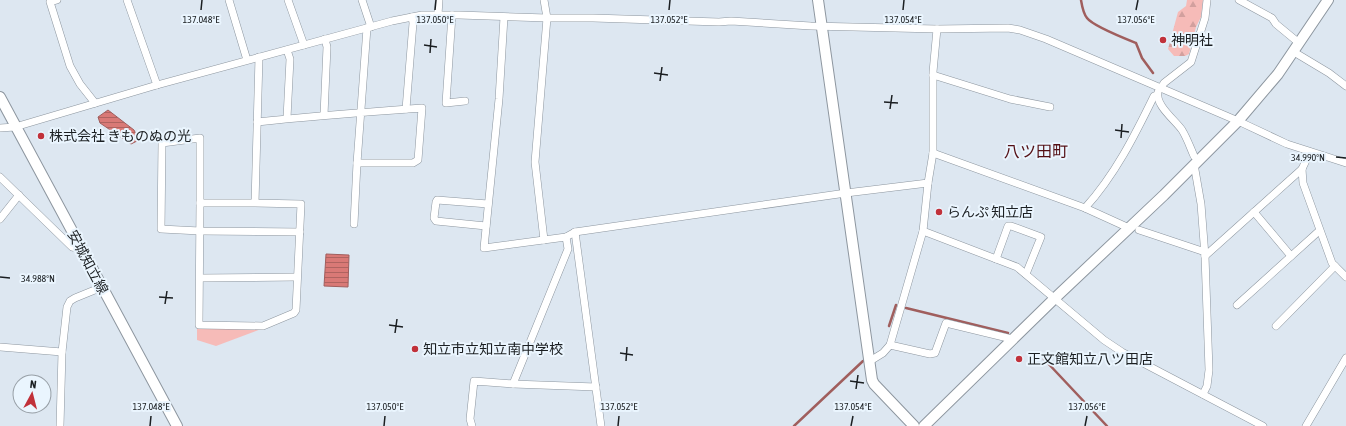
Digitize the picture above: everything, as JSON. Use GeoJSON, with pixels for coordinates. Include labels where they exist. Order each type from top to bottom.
{"type":"FeatureCollection","features":[{"type":"Feature","properties":{"kind":"street"},"geometry":{"type":"LineString","coordinates":[[56,0],[50,2],[70,66],[80,84],[95,103]]}},
{"type":"Feature","properties":{"kind":"street"},"geometry":{"type":"LineString","coordinates":[[127,0],[157,85]]}},
{"type":"Feature","properties":{"kind":"street"},"geometry":{"type":"LineString","coordinates":[[228,0],[247,60]]}},
{"type":"Feature","properties":{"kind":"street"},"geometry":{"type":"LineString","coordinates":[[288,0],[304,45]]}},
{"type":"Feature","properties":{"kind":"street"},"geometry":{"type":"LineString","coordinates":[[354,224],[357,163],[369,28],[362,0]]}},
{"type":"Feature","properties":{"kind":"street"},"geometry":{"type":"LineString","coordinates":[[438,0],[438,15]]}},
{"type":"Feature","properties":{"kind":"street"},"geometry":{"type":"LineString","coordinates":[[544,0],[547,18],[535,162],[544,240]]}},
{"type":"Feature","properties":{"kind":"street"},"geometry":{"type":"LineString","coordinates":[[818,0],[872,380],[874,384],[914,426]]}},
{"type":"Feature","properties":{"kind":"street"},"geometry":{"type":"LineString","coordinates":[[1085,208],[1114,171],[1154,96],[1157,95],[1164,83],[1191,62],[1205,18],[1207,0]]}},
{"type":"Feature","properties":{"kind":"street"},"geometry":{"type":"LineString","coordinates":[[1239,0],[1272,18],[1296,47],[1346,86]]}},
{"type":"Feature","properties":{"kind":"street"},"geometry":{"type":"LineString","coordinates":[[924,426],[1012,339],[1164,195],[1194,160],[1238,121],[1278,74],[1328,0]]}},
{"type":"Feature","properties":{"kind":"street"},"geometry":{"type":"LineString","coordinates":[[0,128],[15,127],[247,60],[422,15],[719,22],[732,21],[822,26],[937,29],[1002,28],[1020,30],[1046,39],[1238,121],[1287,144],[1346,163]]}},
{"type":"Feature","properties":{"kind":"street"},"geometry":{"type":"LineString","coordinates":[[452,15],[446,103],[465,101]]}},
{"type":"Feature","properties":{"kind":"street"},"geometry":{"type":"LineString","coordinates":[[406,109],[413,23],[412,17]]}},
{"type":"Feature","properties":{"kind":"street"},"geometry":{"type":"LineString","coordinates":[[504,17],[499,99],[484,248],[544,240],[566,236],[575,232],[846,193],[928,183]]}},
{"type":"Feature","properties":{"kind":"street"},"geometry":{"type":"LineString","coordinates":[[870,361],[883,353],[890,345],[923,231],[933,153],[933,75],[937,29]]}},
{"type":"Feature","properties":{"kind":"street"},"geometry":{"type":"LineString","coordinates":[[324,115],[327,47],[325,39]]}},
{"type":"Feature","properties":{"kind":"street"},"geometry":{"type":"LineString","coordinates":[[287,50],[290,59],[287,118]]}},
{"type":"Feature","properties":{"kind":"street"},"geometry":{"type":"LineString","coordinates":[[255,203],[259,57]]}},
{"type":"Feature","properties":{"kind":"street"},"geometry":{"type":"LineString","coordinates":[[933,75],[1010,99],[1050,107]]}},
{"type":"Feature","properties":{"kind":"street"},"geometry":{"type":"LineString","coordinates":[[1157,95],[1162,108],[1182,130],[1188,141],[1194,160],[1201,204],[1205,254],[1209,370],[1208,386],[1204,394]]}},
{"type":"Feature","properties":{"kind":"street","name":"安城知立線"},"geometry":{"type":"LineString","coordinates":[[0,97],[177,426]]}},
{"type":"Feature","properties":{"kind":"street"},"geometry":{"type":"LineString","coordinates":[[257,122],[287,118],[422,108],[418,160],[413,163],[357,163]]}},
{"type":"Feature","properties":{"kind":"street"},"geometry":{"type":"LineString","coordinates":[[200,203],[301,204],[300,232],[297,277],[296,310],[294,313],[263,326],[199,325],[200,278],[200,231],[200,203],[200,138],[162,143],[161,229],[200,231],[300,232]]}},
{"type":"Feature","properties":{"kind":"street"},"geometry":{"type":"LineString","coordinates":[[1205,254],[1302,168],[1310,152]]}},
{"type":"Feature","properties":{"kind":"street"},"geometry":{"type":"LineString","coordinates":[[933,153],[1085,208],[1129,228]]}},
{"type":"Feature","properties":{"kind":"street"},"geometry":{"type":"LineString","coordinates":[[1302,168],[1303,183],[1319,231],[1332,263],[1346,277]]}},
{"type":"Feature","properties":{"kind":"street"},"geometry":{"type":"LineString","coordinates":[[0,177],[72,247],[81,249]]}},
{"type":"Feature","properties":{"kind":"street"},"geometry":{"type":"LineString","coordinates":[[0,219],[19,195]]}},
{"type":"Feature","properties":{"kind":"street"},"geometry":{"type":"LineString","coordinates":[[486,226],[436,221],[434,218],[437,200],[488,204]]}},
{"type":"Feature","properties":{"kind":"street"},"geometry":{"type":"LineString","coordinates":[[1254,212],[1291,256]]}},
{"type":"Feature","properties":{"kind":"street"},"geometry":{"type":"LineString","coordinates":[[996,259],[1008,226],[1041,237],[1026,274]]}},
{"type":"Feature","properties":{"kind":"street"},"geometry":{"type":"LineString","coordinates":[[1139,230],[1205,254]]}},
{"type":"Feature","properties":{"kind":"street"},"geometry":{"type":"LineString","coordinates":[[923,231],[1018,267],[1054,299],[1110,344],[1263,426]]}},
{"type":"Feature","properties":{"kind":"street"},"geometry":{"type":"LineString","coordinates":[[1237,305],[1319,231]]}},
{"type":"Feature","properties":{"kind":"street"},"geometry":{"type":"LineString","coordinates":[[575,232],[601,426]]}},
{"type":"Feature","properties":{"kind":"street"},"geometry":{"type":"LineString","coordinates":[[513,384],[568,249],[566,236]]}},
{"type":"Feature","properties":{"kind":"street"},"geometry":{"type":"LineString","coordinates":[[1276,326],[1334,266]]}},
{"type":"Feature","properties":{"kind":"street"},"geometry":{"type":"LineString","coordinates":[[200,278],[297,277]]}},
{"type":"Feature","properties":{"kind":"street"},"geometry":{"type":"LineString","coordinates":[[60,426],[62,352],[66,315],[70,301],[102,287]]}},
{"type":"Feature","properties":{"kind":"street"},"geometry":{"type":"LineString","coordinates":[[890,345],[930,354],[937,350],[946,323],[1012,339]]}},
{"type":"Feature","properties":{"kind":"street"},"geometry":{"type":"LineString","coordinates":[[0,346],[62,352]]}},
{"type":"Feature","properties":{"kind":"street"},"geometry":{"type":"LineString","coordinates":[[1306,426],[1346,358]]}},
{"type":"Feature","properties":{"kind":"street"},"geometry":{"type":"LineString","coordinates":[[472,426],[470,419],[474,381],[596,387]]}},
{"type":"Feature","properties":{"kind":"green space"},"geometry":{"type":"Polygon","coordinates":[[[1187,0],[1203,0],[1201,17],[1196,27],[1189,54],[1185,56],[1174,56],[1168,49],[1178,12],[1186,6],[1187,0]]]}},
{"type":"Feature","properties":{"kind":"green space"},"geometry":{"type":"Polygon","coordinates":[[[197,328],[261,329],[216,346],[197,340],[197,328]]]}},
{"type":"Feature","properties":{"kind":"shaded area"},"geometry":{"type":"Polygon","coordinates":[[[108,110],[134,130],[138,138],[137,141],[131,144],[100,123],[98,117],[108,110]]]}},
{"type":"Feature","properties":{"kind":"shaded area"},"geometry":{"type":"Polygon","coordinates":[[[326,254],[349,255],[348,287],[324,286],[326,254]]]}},
{"type":"Feature","properties":{"kind":"waterway"},"geometry":{"type":"LineString","coordinates":[[1081,0],[1085,14],[1090,21],[1110,32],[1136,43],[1142,58],[1153,73]]}},
{"type":"Feature","properties":{"kind":"waterway"},"geometry":{"type":"LineString","coordinates":[[889,326],[896,305]]}},
{"type":"Feature","properties":{"kind":"waterway"},"geometry":{"type":"LineString","coordinates":[[906,308],[1008,333]]}},
{"type":"Feature","properties":{"kind":"waterway"},"geometry":{"type":"LineString","coordinates":[[1044,359],[1107,426]]}},
{"type":"Feature","properties":{"kind":"waterway"},"geometry":{"type":"LineString","coordinates":[[794,426],[863,361]]}},
{"type":"Feature","properties":{"kind":"place","name":"神明社"},"geometry":{"type":"Point","coordinates":[1163,40]}},
{"type":"Feature","properties":{"kind":"place","name":"株式会社 きものぬの光"},"geometry":{"type":"Point","coordinates":[41,136]}},
{"type":"Feature","properties":{"kind":"place","name":"らんぷ 知立店"},"geometry":{"type":"Point","coordinates":[939,212]}},
{"type":"Feature","properties":{"kind":"place","name":"知立市立知立南中学校"},"geometry":{"type":"Point","coordinates":[415,349]}},
{"type":"Feature","properties":{"kind":"place","name":"正文館知立八ツ田店"},"geometry":{"type":"Point","coordinates":[1019,359]}},
{"type":"Feature","properties":{"kind":"district","name":"八ツ田町"},"geometry":{"type":"Point","coordinates":[1036,151]}}]}
